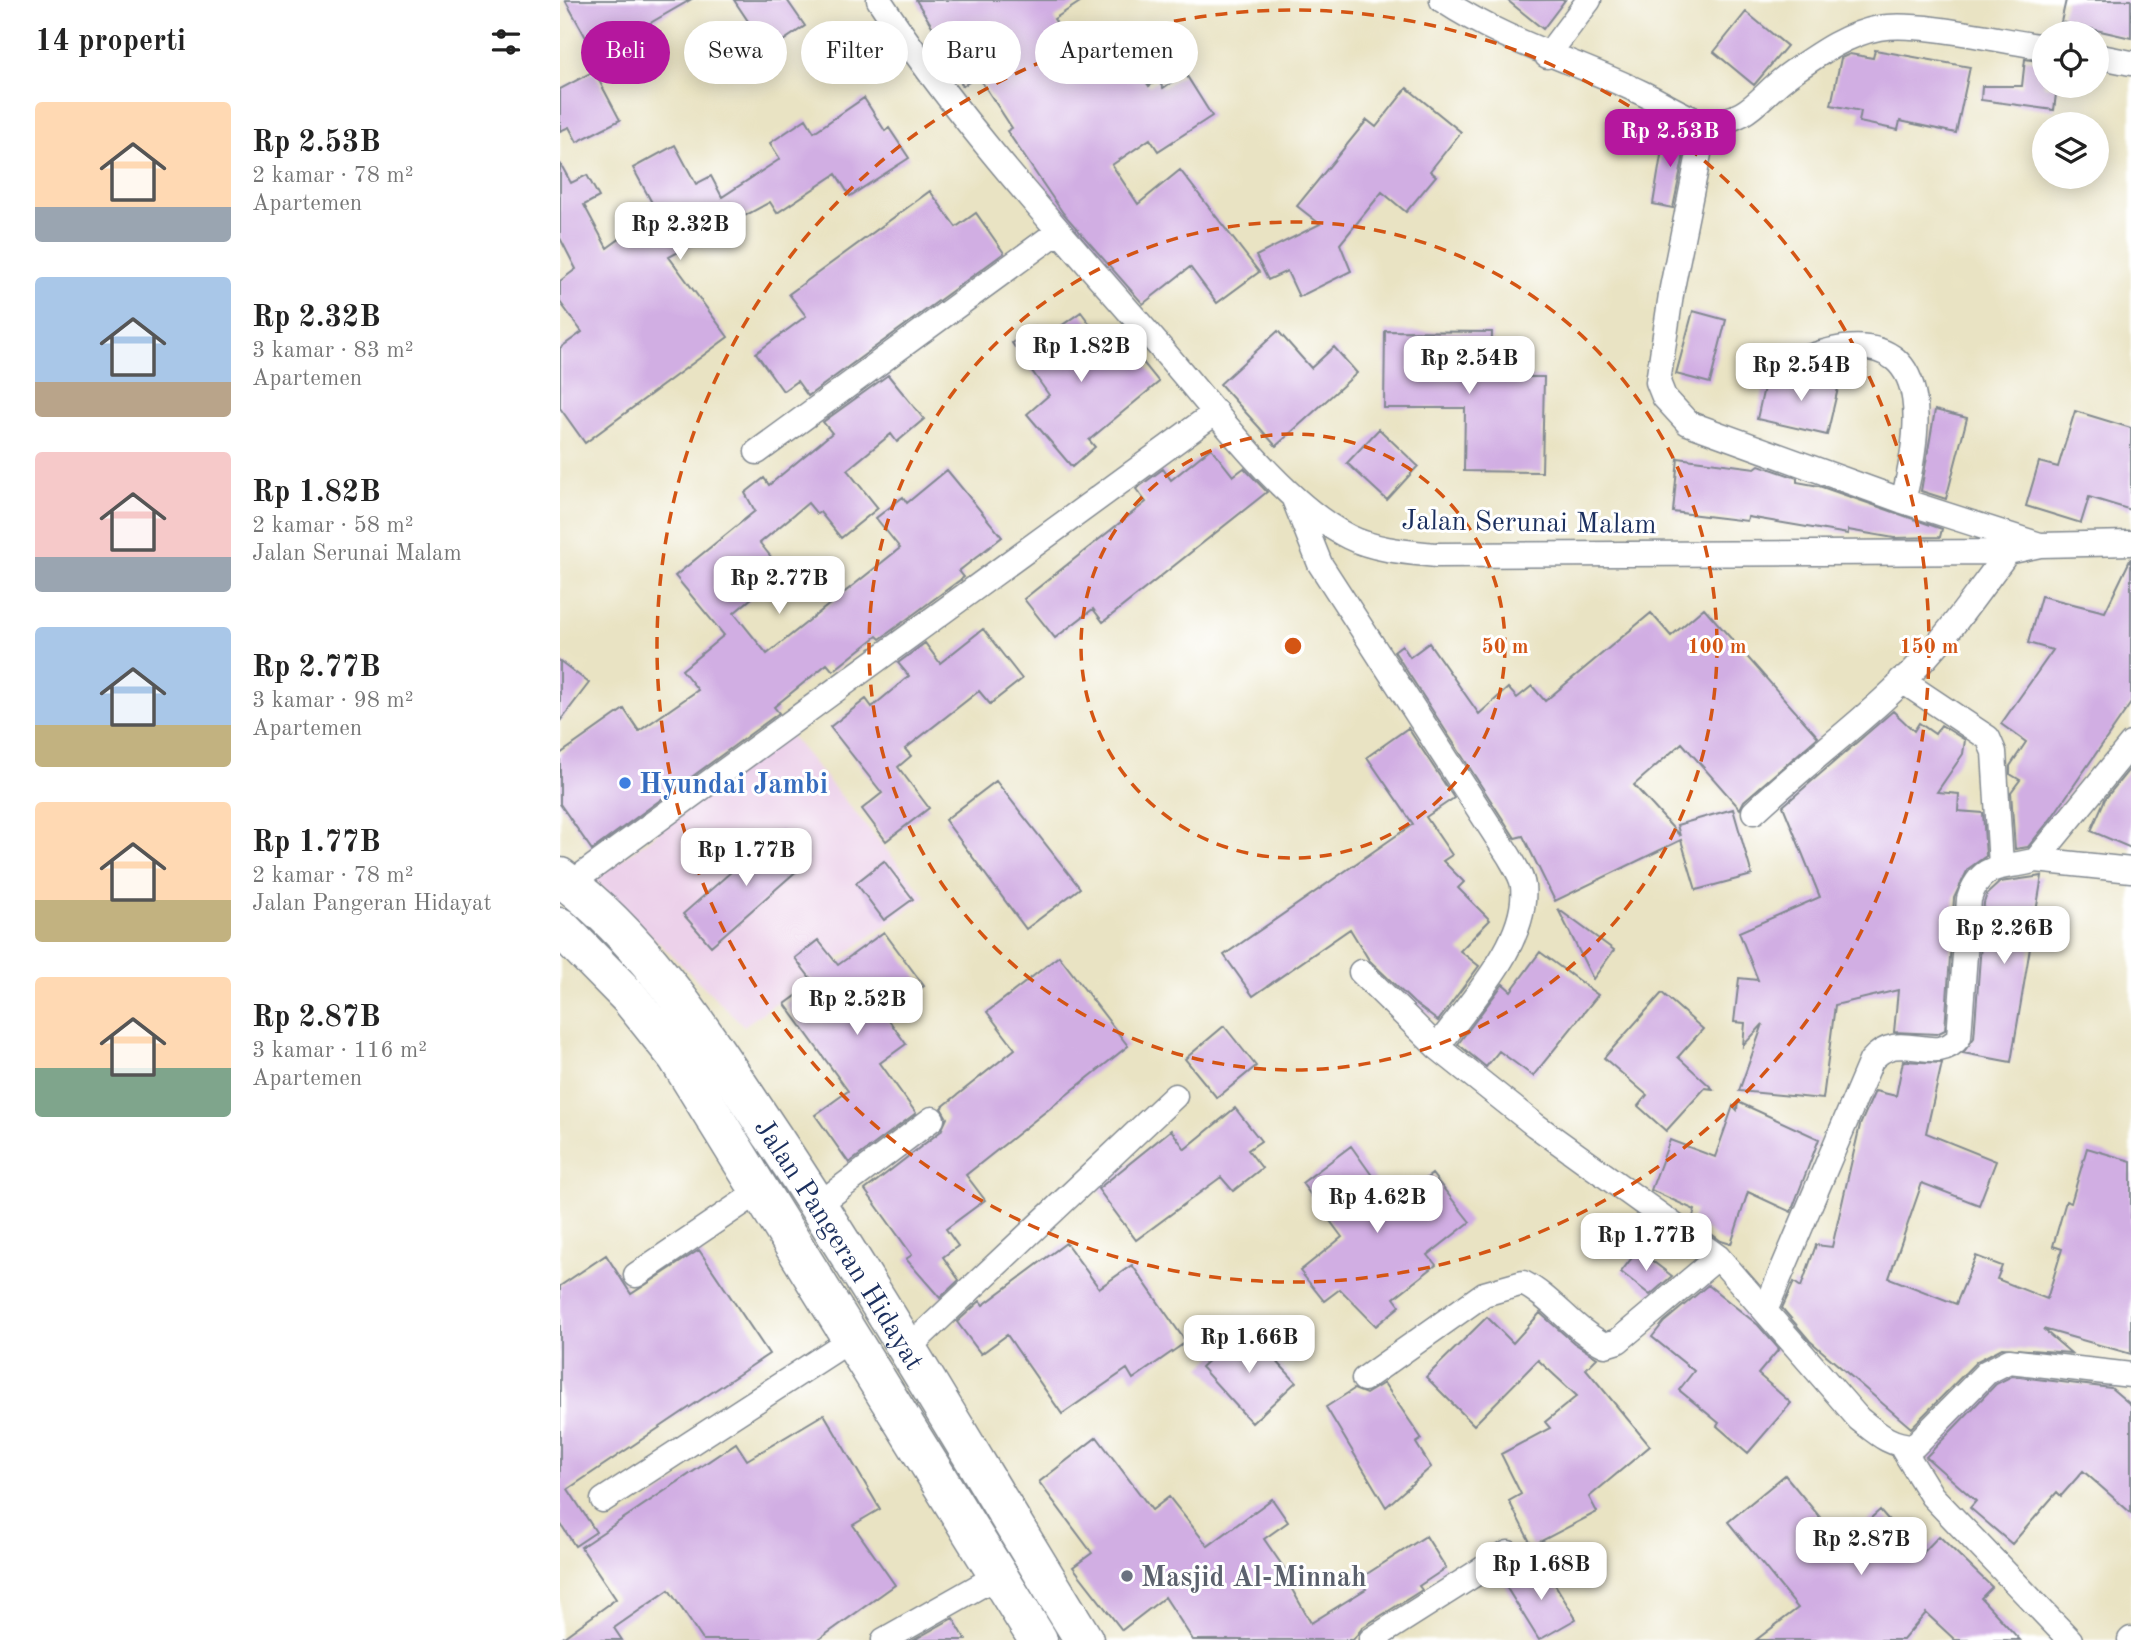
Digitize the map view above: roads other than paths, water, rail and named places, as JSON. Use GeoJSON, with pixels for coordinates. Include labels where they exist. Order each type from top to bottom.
{"type":"FeatureCollection","features":[{"type":"Feature","properties":{"kind":"highway","name":"Jalan Pangeran Hidayat"},"geometry":{"type":"LineString","coordinates":[[565,880],[606,917],[659,974],[761,1191],[1038,1640]]}},
{"type":"Feature","properties":{"kind":"highway"},"geometry":{"type":"LineString","coordinates":[[568,934],[606,917]]}},
{"type":"Feature","properties":{"kind":"highway","name":"Jalan Pangeran Hidayat"},"geometry":{"type":"LineString","coordinates":[[568,934],[629,997],[691,1046],[818,1205],[1084,1640]]}},
{"type":"Feature","properties":{"kind":"highway"},"geometry":{"type":"LineString","coordinates":[[999,1575],[1032,1557]]}},
{"type":"Feature","properties":{"kind":"street","name":"Jalan Serunai Malam"},"geometry":{"type":"LineString","coordinates":[[879,0],[923,68],[1059,231],[1216,412],[1294,499],[1349,537],[1389,549],[1436,555],[2008,552],[2040,545],[2131,543]]}},
{"type":"Feature","properties":{"kind":"street"},"geometry":{"type":"LineString","coordinates":[[1442,0],[1477,23],[1547,56],[1642,93],[1705,124],[1730,121],[1747,113],[1784,78],[1818,54],[1853,36],[1881,28],[1913,28],[2032,45]]}},
{"type":"Feature","properties":{"kind":"street"},"geometry":{"type":"LineString","coordinates":[[1547,56],[1590,0]]}},
{"type":"Feature","properties":{"kind":"street"},"geometry":{"type":"LineString","coordinates":[[2109,59],[2131,63]]}},
{"type":"Feature","properties":{"kind":"street"},"geometry":{"type":"LineString","coordinates":[[1705,124],[1672,288],[1658,382],[1664,397],[1688,423],[1903,501],[2040,545]]}},
{"type":"Feature","properties":{"kind":"street"},"geometry":{"type":"LineString","coordinates":[[757,452],[1059,231]]}},
{"type":"Feature","properties":{"kind":"street"},"geometry":{"type":"LineString","coordinates":[[1771,370],[1844,348],[1870,349],[1896,359],[1908,375],[1917,422],[1916,447],[1903,501]]}},
{"type":"Feature","properties":{"kind":"street"},"geometry":{"type":"LineString","coordinates":[[565,880],[1216,412]]}},
{"type":"Feature","properties":{"kind":"street"},"geometry":{"type":"LineString","coordinates":[[1294,499],[1320,564],[1509,856],[1523,882],[1523,904],[1518,924],[1499,964],[1437,1047]]}},
{"type":"Feature","properties":{"kind":"street"},"geometry":{"type":"LineString","coordinates":[[1755,812],[1936,647],[2008,552]]}},
{"type":"Feature","properties":{"kind":"street"},"geometry":{"type":"LineString","coordinates":[[1901,680],[1988,738],[1994,752],[2001,865]]}},
{"type":"Feature","properties":{"kind":"street"},"geometry":{"type":"LineString","coordinates":[[2036,860],[2131,744]]}},
{"type":"Feature","properties":{"kind":"street"},"geometry":{"type":"LineString","coordinates":[[1765,1311],[1871,1061],[1880,1049],[1889,1045],[1939,1049],[1953,1044],[1959,1037],[1969,899],[1973,885],[1984,874],[2001,865],[2036,860],[2131,870]]}},
{"type":"Feature","properties":{"kind":"street"},"geometry":{"type":"LineString","coordinates":[[1361,972],[1437,1047],[1535,1125],[1718,1257],[1859,1419],[1883,1438],[1901,1446],[1914,1446],[1987,1372],[2009,1361],[2131,1375]]}},
{"type":"Feature","properties":{"kind":"street"},"geometry":{"type":"LineString","coordinates":[[906,1350],[1175,1096]]}},
{"type":"Feature","properties":{"kind":"street"},"geometry":{"type":"LineString","coordinates":[[818,1205],[932,1119]]}},
{"type":"Feature","properties":{"kind":"street"},"geometry":{"type":"LineString","coordinates":[[636,1275],[761,1191]]}},
{"type":"Feature","properties":{"kind":"street"},"geometry":{"type":"LineString","coordinates":[[1364,1379],[1484,1294],[1523,1283],[1539,1292],[1591,1338],[1605,1345],[1618,1341],[1718,1257]]}},
{"type":"Feature","properties":{"kind":"street"},"geometry":{"type":"LineString","coordinates":[[603,1500],[853,1338]]}},
{"type":"Feature","properties":{"kind":"street"},"geometry":{"type":"LineString","coordinates":[[1901,1446],[1932,1496],[2070,1640]]}},
{"type":"Feature","properties":{"kind":"street"},"geometry":{"type":"LineString","coordinates":[[1371,1640],[1508,1553]]}},
{"type":"Feature","properties":{"kind":"street"},"geometry":{"type":"LineString","coordinates":[[884,1640],[999,1575]]}},
{"type":"Feature","properties":{"kind":"place","name":"Hyundai Jambi"},"geometry":{"type":"Point","coordinates":[625,783]}},
{"type":"Feature","properties":{"kind":"place","name":"Masjid Al-Minnah"},"geometry":{"type":"Point","coordinates":[1127,1576]}}]}
